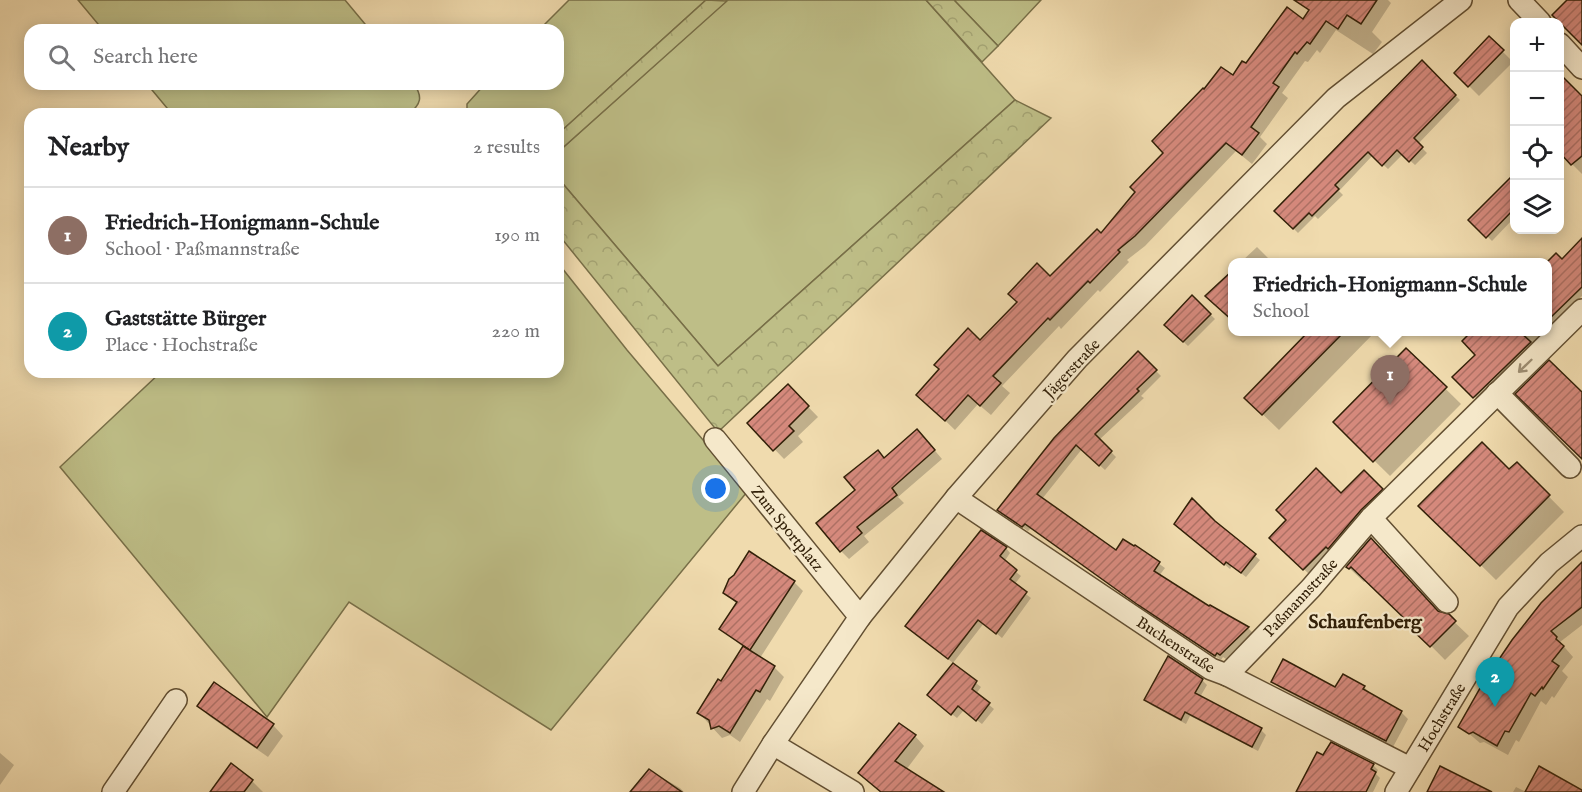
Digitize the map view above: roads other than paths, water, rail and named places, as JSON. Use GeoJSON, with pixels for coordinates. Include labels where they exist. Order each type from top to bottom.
{"type":"FeatureCollection","features":[{"type":"Feature","properties":{"kind":"street","name":"Jägerstraße"},"geometry":{"type":"LineString","coordinates":[[743,792],[860,617],[956,498],[1077,359],[1336,98],[1461,0]]}},
{"type":"Feature","properties":{"kind":"street"},"geometry":{"type":"LineString","coordinates":[[1519,0],[1536,18]]}},
{"type":"Feature","properties":{"kind":"street"},"geometry":{"type":"LineString","coordinates":[[1564,48],[1582,68]]}},
{"type":"Feature","properties":{"kind":"street","name":"Paßmannstraße"},"geometry":{"type":"LineString","coordinates":[[1227,675],[1311,588],[1371,518],[1582,310]]}},
{"type":"Feature","properties":{"kind":"street"},"geometry":{"type":"LineString","coordinates":[[1497,393],[1570,466]]}},
{"type":"Feature","properties":{"kind":"street","name":"Zum Sportplatz"},"geometry":{"type":"LineString","coordinates":[[715,439],[860,617]]}},
{"type":"Feature","properties":{"kind":"street","name":"Buchenstraße"},"geometry":{"type":"LineString","coordinates":[[956,498],[1210,669],[1227,675],[1410,768]]}},
{"type":"Feature","properties":{"kind":"street"},"geometry":{"type":"LineString","coordinates":[[1371,518],[1447,602]]}},
{"type":"Feature","properties":{"kind":"street","name":"Hochstraße"},"geometry":{"type":"LineString","coordinates":[[1396,792],[1508,607],[1550,563],[1582,536]]}},
{"type":"Feature","properties":{"kind":"street"},"geometry":{"type":"LineString","coordinates":[[113,792],[176,700]]}},
{"type":"Feature","properties":{"kind":"street"},"geometry":{"type":"LineString","coordinates":[[773,744],[853,792]]}},
{"type":"Feature","properties":{"kind":"place","name":"Friedrich-Honigmann-Schule"},"geometry":{"type":"Point","coordinates":[1390,405]}},
{"type":"Feature","properties":{"kind":"place","name":"Gaststätte Bürger"},"geometry":{"type":"Point","coordinates":[1495,707]}},
{"type":"Feature","properties":{"kind":"district","name":"Schaufenberg"},"geometry":{"type":"Point","coordinates":[1365,621]}}]}
